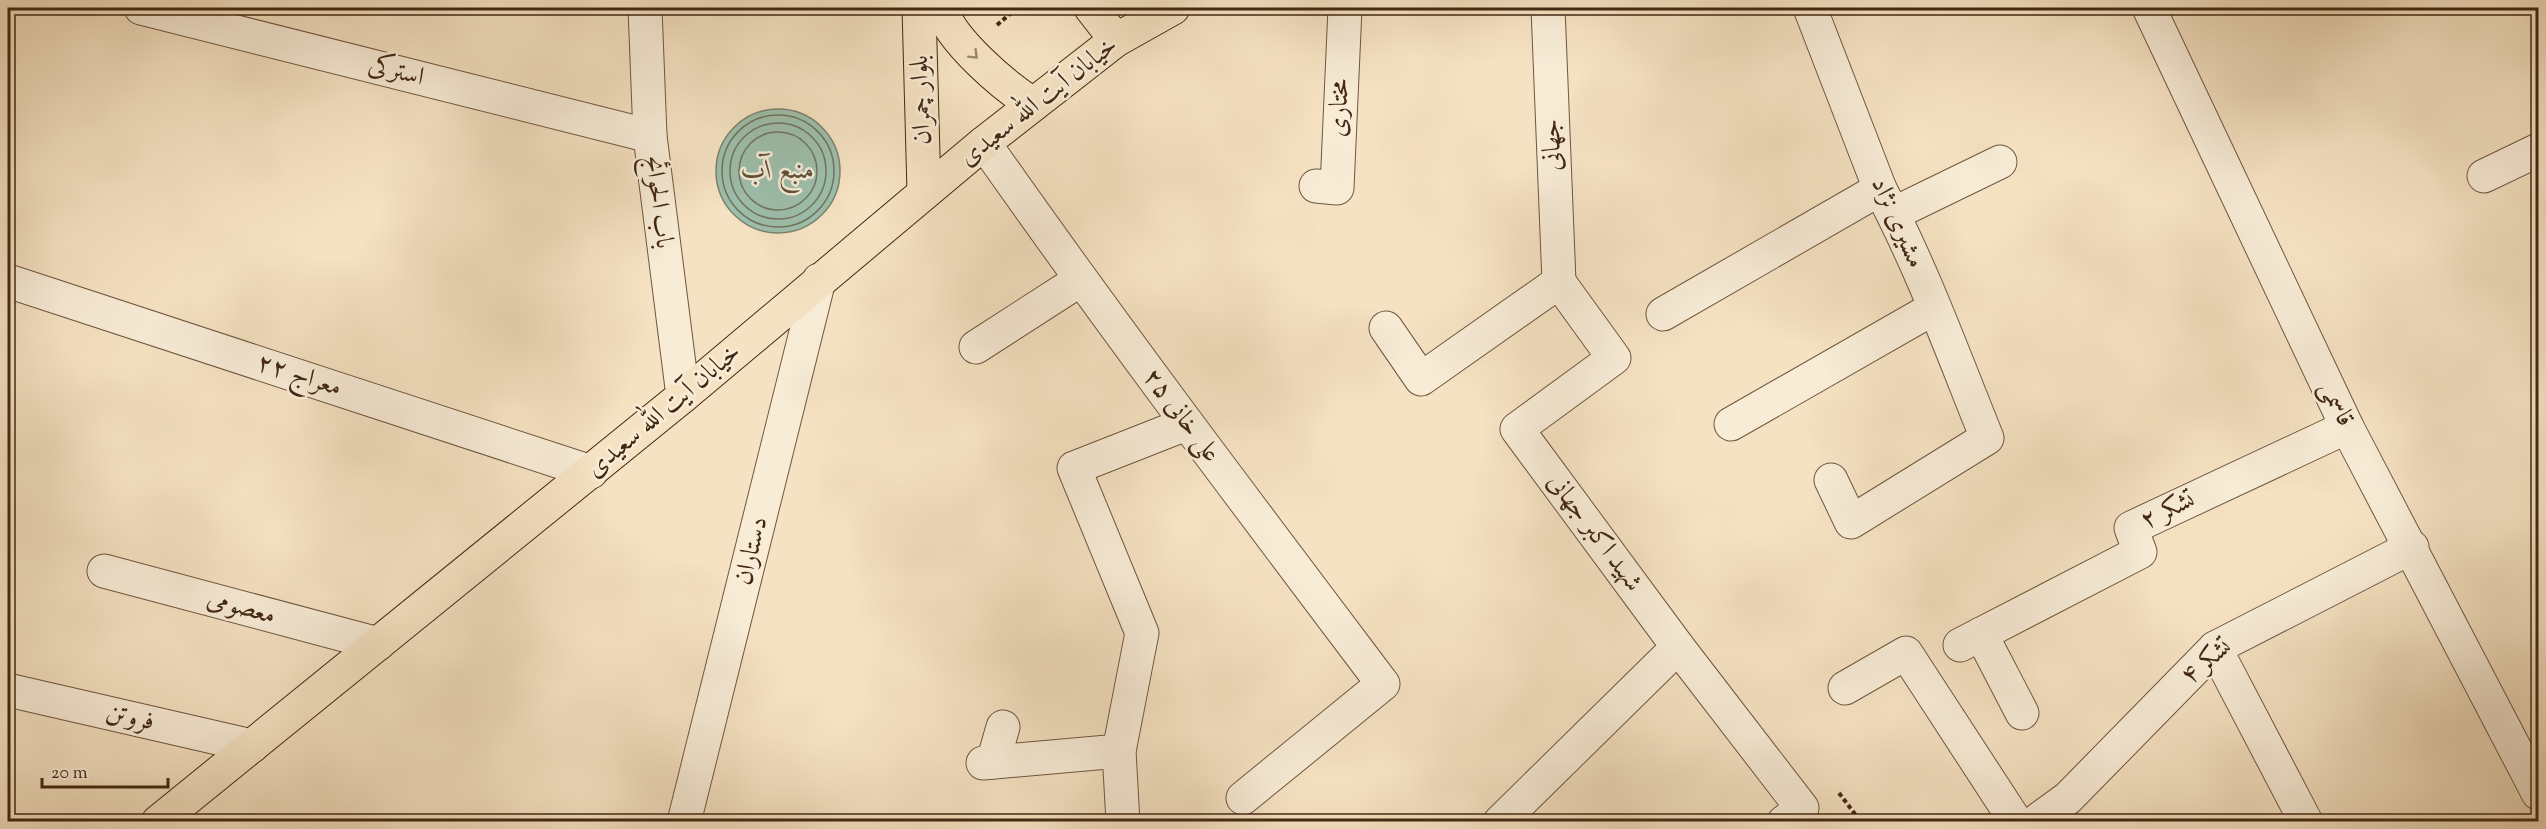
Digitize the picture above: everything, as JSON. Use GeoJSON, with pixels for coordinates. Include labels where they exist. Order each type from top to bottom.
{"type":"FeatureCollection","features":[{"type":"Feature","properties":{"kind":"main road","name":"بلوار چمران"},"geometry":{"type":"LineString","coordinates":[[919,8],[924,192]]}},
{"type":"Feature","properties":{"kind":"main road"},"geometry":{"type":"LineString","coordinates":[[941,8],[968,50],[1015,93],[1033,104]]}},
{"type":"Feature","properties":{"kind":"main road"},"geometry":{"type":"LineString","coordinates":[[1090,8],[1116,40]]}},
{"type":"Feature","properties":{"kind":"main road","name":"خیابان آیت الله سعیدی"},"geometry":{"type":"LineString","coordinates":[[158,822],[591,472],[984,143],[1116,40],[1173,8]]}},
{"type":"Feature","properties":{"kind":"street","name":"استرکی"},"geometry":{"type":"LineString","coordinates":[[141,8],[650,136]]}},
{"type":"Feature","properties":{"kind":"street","name":"باب الحوائج"},"geometry":{"type":"LineString","coordinates":[[645,8],[650,136],[683,396]]}},
{"type":"Feature","properties":{"kind":"street","name":"مختاری"},"geometry":{"type":"LineString","coordinates":[[1316,186],[1337,188],[1345,8]]}},
{"type":"Feature","properties":{"kind":"street","name":"جهانی"},"geometry":{"type":"LineString","coordinates":[[1548,8],[1559,282]]}},
{"type":"Feature","properties":{"kind":"street","name":"مشیری نژاد"},"geometry":{"type":"LineString","coordinates":[[1810,8],[1887,201],[1987,438],[1851,522],[1831,480]]}},
{"type":"Feature","properties":{"kind":"street","name":"قاسمی"},"geometry":{"type":"LineString","coordinates":[[2150,8],[2347,427],[2412,547],[2538,793]]}},
{"type":"Feature","properties":{"kind":"street","name":"علی خانی ۲۵"},"geometry":{"type":"LineString","coordinates":[[984,143],[1080,280],[1186,424],[1383,684],[1244,798]]}},
{"type":"Feature","properties":{"kind":"street"},"geometry":{"type":"LineString","coordinates":[[2484,176],[2538,150]]}},
{"type":"Feature","properties":{"kind":"street"},"geometry":{"type":"LineString","coordinates":[[1663,315],[1887,201],[2000,162]]}},
{"type":"Feature","properties":{"kind":"street","name":"دستاران"},"geometry":{"type":"LineString","coordinates":[[684,822],[819,280]]}},
{"type":"Feature","properties":{"kind":"street"},"geometry":{"type":"LineString","coordinates":[[976,347],[1080,280]]}},
{"type":"Feature","properties":{"kind":"street","name":"معراج ۲۲"},"geometry":{"type":"LineString","coordinates":[[8,281],[591,472]]}},
{"type":"Feature","properties":{"kind":"street"},"geometry":{"type":"LineString","coordinates":[[1386,328],[1421,379],[1559,282]]}},
{"type":"Feature","properties":{"kind":"street","name":"شهید اکبر جهانی"},"geometry":{"type":"LineString","coordinates":[[1559,282],[1614,358],[1517,429],[1678,646],[1793,815]]}},
{"type":"Feature","properties":{"kind":"street"},"geometry":{"type":"LineString","coordinates":[[1731,424],[1934,308]]}},
{"type":"Feature","properties":{"kind":"street"},"geometry":{"type":"LineString","coordinates":[[1123,822],[1119,751],[1142,633],[1074,468],[1186,424]]}},
{"type":"Feature","properties":{"kind":"street","name":"تشکر ۲"},"geometry":{"type":"LineString","coordinates":[[2022,713],[1971,640],[2140,552],[2131,528],[2347,427]]}},
{"type":"Feature","properties":{"kind":"street","name":"تشکر ۴"},"geometry":{"type":"LineString","coordinates":[[2035,822],[2068,798],[2215,648],[2412,547]]}},
{"type":"Feature","properties":{"kind":"street","name":"معصومی"},"geometry":{"type":"LineString","coordinates":[[104,571],[378,644]]}},
{"type":"Feature","properties":{"kind":"street"},"geometry":{"type":"LineString","coordinates":[[1500,822],[1678,646]]}},
{"type":"Feature","properties":{"kind":"street"},"geometry":{"type":"LineString","coordinates":[[2215,648],[2306,822]]}},
{"type":"Feature","properties":{"kind":"street"},"geometry":{"type":"LineString","coordinates":[[1845,688],[1906,653],[2016,822]]}},
{"type":"Feature","properties":{"kind":"street","name":"فروتن"},"geometry":{"type":"LineString","coordinates":[[8,690],[252,746]]}},
{"type":"Feature","properties":{"kind":"street"},"geometry":{"type":"LineString","coordinates":[[1004,727],[988,762],[1119,751]]}},
{"type":"Feature","properties":{"kind":"water","name":"منبع آب"},"geometry":{"type":"Polygon","coordinates":[[[778,109],[802,114],[822,127],[835,147],[840,171],[835,195],[822,215],[802,228],[778,233],[754,228],[734,215],[721,195],[716,171],[721,147],[734,127],[754,114],[778,109]]]}}]}
